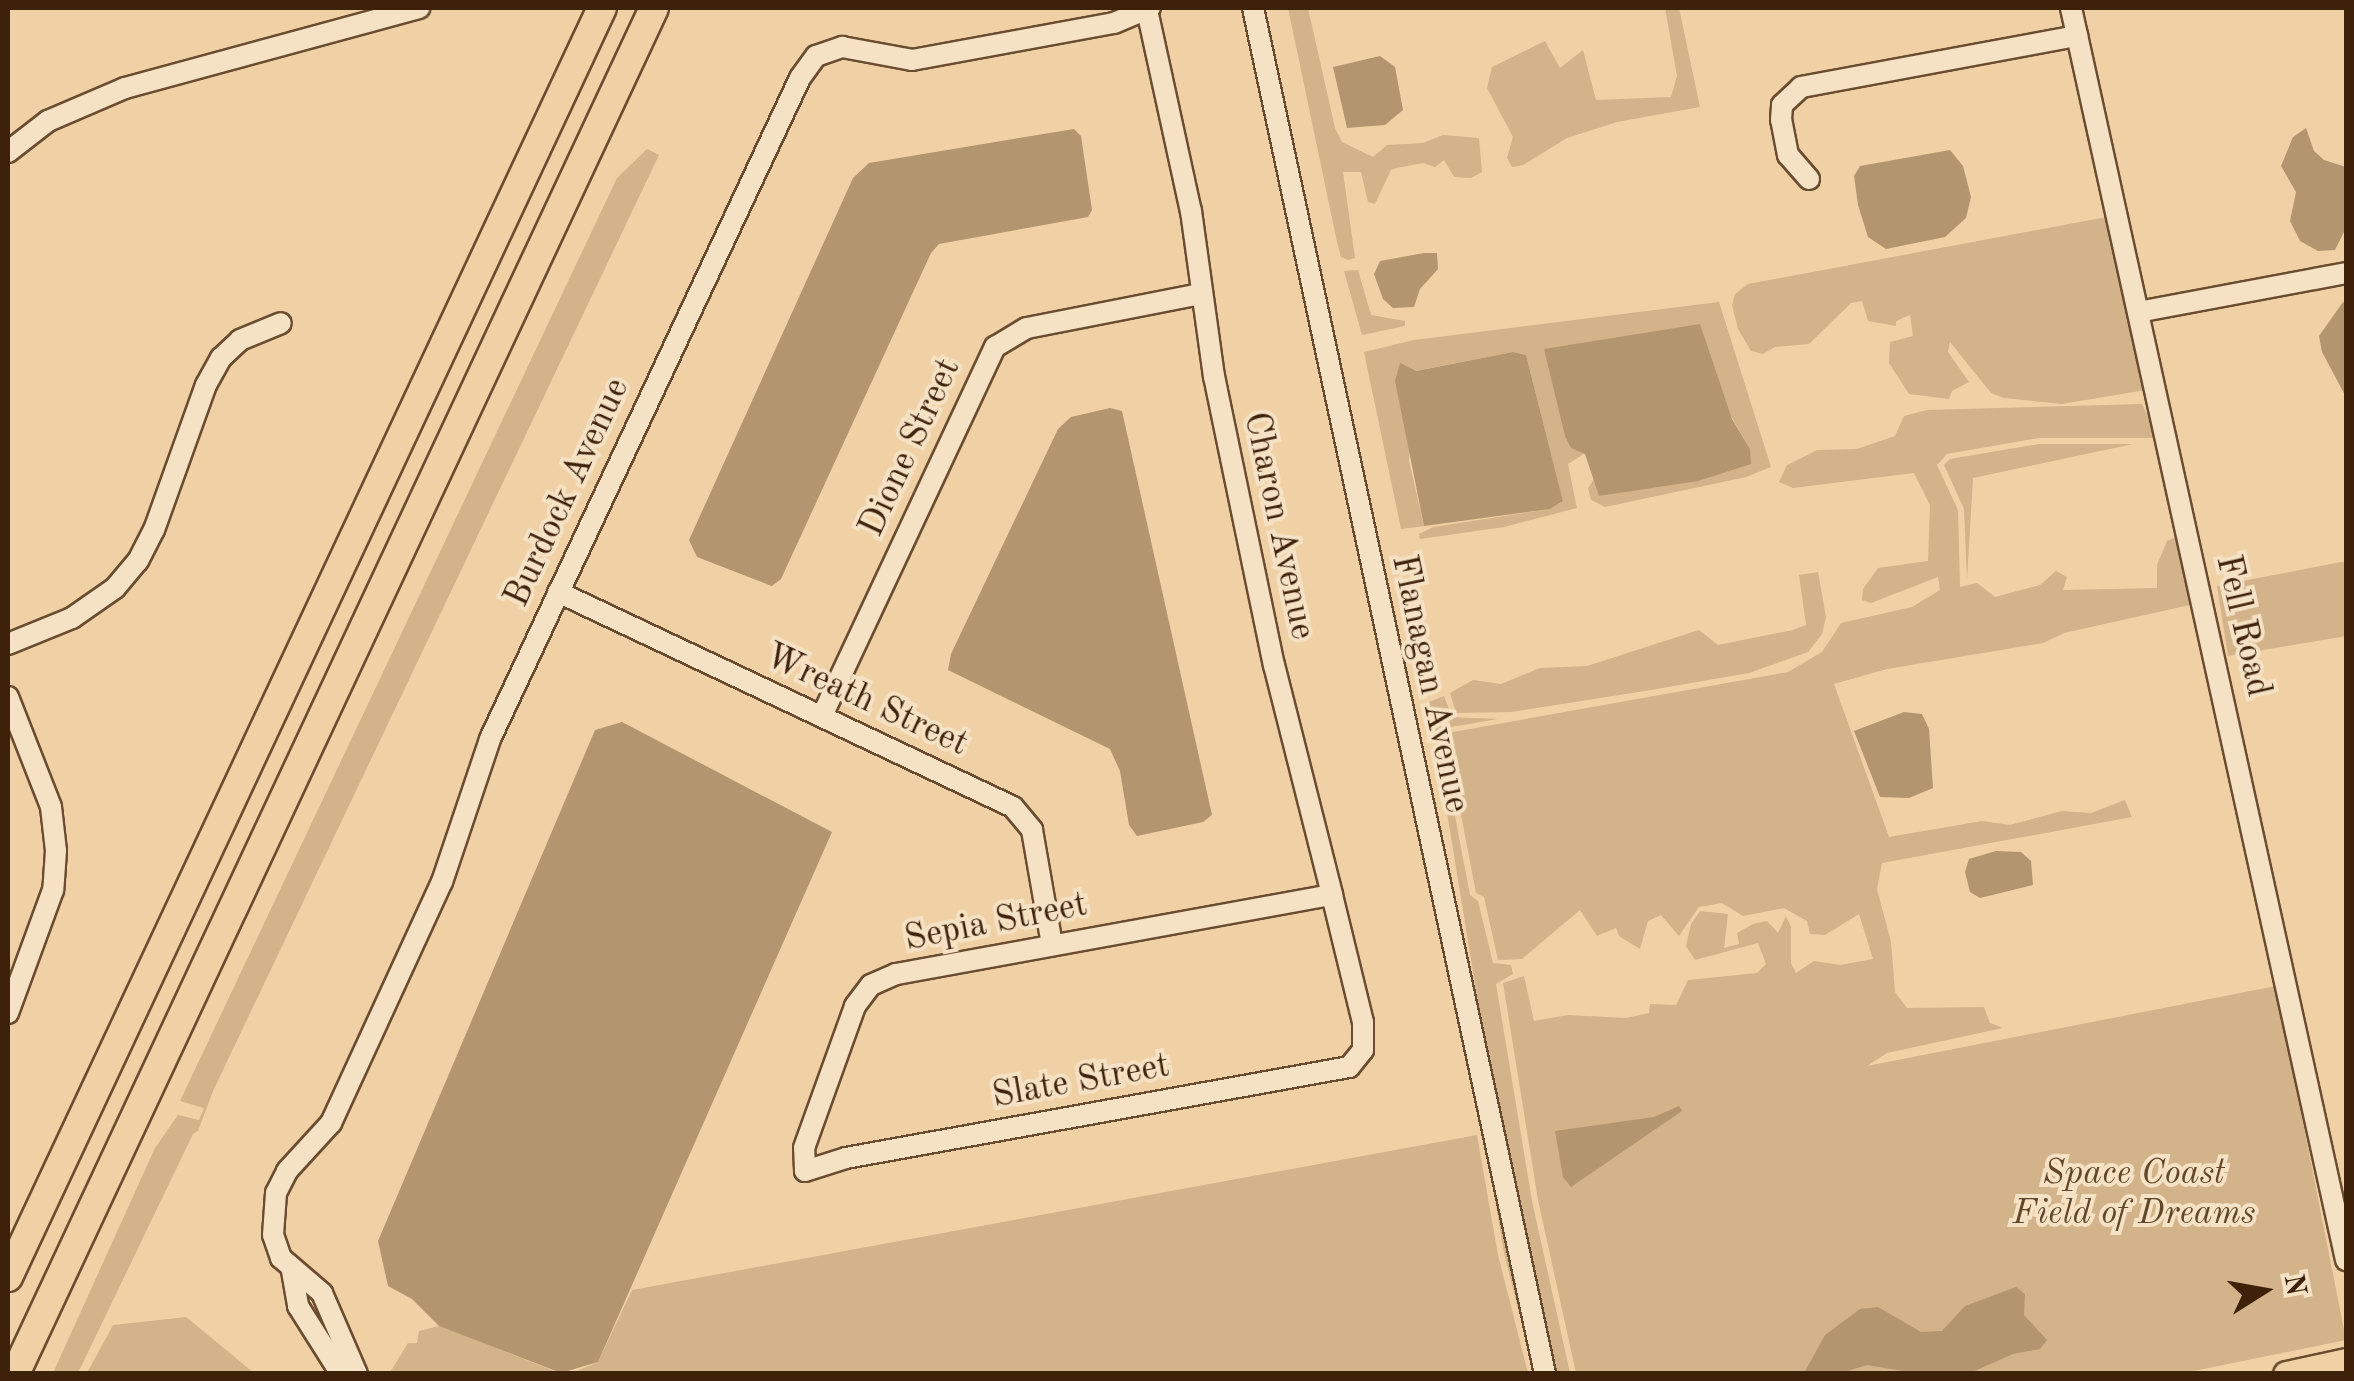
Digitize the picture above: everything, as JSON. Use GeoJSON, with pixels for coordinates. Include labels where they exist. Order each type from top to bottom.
{"type":"FeatureCollection","features":[{"type":"Feature","properties":{"kind":"highway"},"geometry":{"type":"LineString","coordinates":[[8,1278],[602,8]]}},
{"type":"Feature","properties":{"kind":"highway"},"geometry":{"type":"LineString","coordinates":[[15,1374],[654,8]]}},
{"type":"Feature","properties":{"kind":"main road"},"geometry":{"type":"LineString","coordinates":[[2286,1374],[2346,1361]]}},
{"type":"Feature","properties":{"kind":"street"},"geometry":{"type":"LineString","coordinates":[[8,152],[48,121],[125,88],[419,8]]}},
{"type":"Feature","properties":{"kind":"street","name":"Flanagan Avenue"},"geometry":{"type":"LineString","coordinates":[[1254,8],[1545,1374]]}},
{"type":"Feature","properties":{"kind":"street","name":"Fell Road"},"geometry":{"type":"LineString","coordinates":[[2071,8],[2346,1260]]}},
{"type":"Feature","properties":{"kind":"street","name":"Charon Avenue"},"geometry":{"type":"LineString","coordinates":[[1149,9],[1191,212],[1200,294],[1274,665],[1362,1022],[1363,1050]]}},
{"type":"Feature","properties":{"kind":"street","name":"Burdock Avenue"},"geometry":{"type":"LineString","coordinates":[[357,1374],[305,1320],[298,1306],[292,1271],[272,1234],[276,1194],[286,1172],[331,1124],[442,882],[490,739],[800,78],[816,56],[842,47],[912,60],[1114,23],[1149,9]]}},
{"type":"Feature","properties":{"kind":"street"},"geometry":{"type":"LineString","coordinates":[[1809,179],[1788,155],[1781,120],[1788,94],[1801,87],[2077,36]]}},
{"type":"Feature","properties":{"kind":"street"},"geometry":{"type":"LineString","coordinates":[[2138,312],[2346,273]]}},
{"type":"Feature","properties":{"kind":"street","name":"Dione Street"},"geometry":{"type":"LineString","coordinates":[[822,716],[994,347],[1028,328],[1200,294]]}},
{"type":"Feature","properties":{"kind":"street"},"geometry":{"type":"LineString","coordinates":[[8,644],[72,618],[126,574],[154,530],[206,385],[221,358],[240,340],[281,323]]}},
{"type":"Feature","properties":{"kind":"street","name":"Wreath Street"},"geometry":{"type":"LineString","coordinates":[[558,592],[1013,806],[1032,830],[1052,945]]}},
{"type":"Feature","properties":{"kind":"street"},"geometry":{"type":"LineString","coordinates":[[8,697],[51,807],[56,851],[53,890],[8,1014]]}},
{"type":"Feature","properties":{"kind":"street","name":"Sepia Street"},"geometry":{"type":"LineString","coordinates":[[804,1171],[804,1148],[810,1130],[855,1006],[871,985],[896,974],[1332,895]]}},
{"type":"Feature","properties":{"kind":"street","name":"Slate Street"},"geometry":{"type":"LineString","coordinates":[[804,1171],[846,1158],[1349,1067],[1363,1050]]}},
{"type":"Feature","properties":{"kind":"street","name":"Burdock Avenue"},"geometry":{"type":"LineString","coordinates":[[292,1271],[322,1293],[331,1310],[342,1362]]}},
{"type":"Feature","properties":{"kind":"street"},"geometry":{"type":"LineString","coordinates":[[305,1320],[331,1310]]}},
{"type":"Feature","properties":{"kind":"green space"},"geometry":{"type":"Polygon","coordinates":[[[1288,8],[1308,8],[1335,128],[1342,142],[1373,157],[1387,145],[1423,143],[1443,135],[1479,138],[1482,172],[1471,178],[1454,177],[1444,160],[1435,167],[1423,163],[1397,168],[1391,170],[1375,204],[1368,202],[1361,172],[1343,172],[1355,258],[1348,260],[1341,257],[1337,242],[1288,8]]]}},
{"type":"Feature","properties":{"kind":"green space"},"geometry":{"type":"Polygon","coordinates":[[[1665,8],[1679,8],[1700,107],[1617,122],[1567,138],[1523,165],[1512,167],[1507,158],[1513,137],[1487,88],[1492,67],[1545,41],[1560,68],[1583,50],[1596,100],[1671,97],[1677,76],[1665,8]]]}},
{"type":"Feature","properties":{"kind":"green space"},"geometry":{"type":"Polygon","coordinates":[[[647,149],[659,155],[213,1091],[198,1131],[193,1134],[78,1373],[53,1373],[155,1148],[178,1115],[199,1120],[204,1108],[180,1101],[617,178],[647,149]]]}},
{"type":"Feature","properties":{"kind":"green space"},"geometry":{"type":"Polygon","coordinates":[[[2112,216],[2146,390],[2062,404],[2004,398],[1991,393],[1950,342],[1948,352],[1969,382],[1952,391],[1949,399],[1909,394],[1889,363],[1890,342],[1913,336],[1910,315],[1896,321],[1896,326],[1868,321],[1862,301],[1851,303],[1809,344],[1775,347],[1763,354],[1751,351],[1738,329],[1732,305],[1735,294],[1748,284],[2112,216]]]}},
{"type":"Feature","properties":{"kind":"green space"},"geometry":{"type":"Polygon","coordinates":[[[1358,270],[1371,315],[1405,321],[1405,326],[1362,335],[1344,271],[1358,270]]]}},
{"type":"Feature","properties":{"kind":"green space"},"geometry":{"type":"Polygon","coordinates":[[[1719,302],[1771,467],[1746,477],[1605,507],[1591,500],[1588,488],[1594,479],[1600,496],[1750,449],[1731,416],[1705,347],[1571,448],[1585,453],[1568,464],[1577,508],[1504,527],[1420,539],[1419,534],[1433,527],[1550,509],[1563,501],[1526,355],[1513,352],[1415,371],[1409,461],[1424,526],[1401,529],[1364,352],[1414,340],[1719,302]]]}},
{"type":"Feature","properties":{"kind":"green space","name":"Space Coast Field of Dreams"},"geometry":{"type":"Polygon","coordinates":[[[2142,404],[2158,438],[2039,438],[1947,454],[1937,465],[1958,510],[1960,587],[1977,583],[1995,597],[2040,585],[2056,571],[2067,577],[2063,590],[2157,588],[2157,565],[2167,541],[2176,537],[2190,605],[2064,633],[2043,643],[1887,669],[1834,684],[1889,837],[1982,821],[2010,825],[2062,811],[2091,813],[2125,800],[2132,817],[1882,863],[1877,889],[1891,942],[1895,992],[1907,1008],[1984,1007],[1990,1023],[2003,1028],[1887,1053],[1867,1066],[2276,986],[2346,1340],[2179,1374],[1576,1373],[1538,1200],[1503,983],[1524,976],[1534,1021],[1568,1015],[1626,1018],[1649,1013],[1650,1004],[1676,1005],[1688,980],[1757,973],[1766,964],[1758,943],[1695,960],[1686,946],[1691,924],[1700,911],[1728,914],[1724,948],[1739,944],[1737,933],[1753,924],[1767,921],[1778,933],[1786,916],[1791,927],[1791,963],[1796,973],[1814,961],[1840,965],[1873,959],[1859,914],[1825,935],[1810,934],[1807,921],[1784,908],[1743,916],[1722,903],[1699,907],[1679,936],[1661,915],[1648,921],[1640,949],[1619,936],[1616,928],[1597,936],[1580,910],[1522,959],[1498,960],[1484,897],[1476,893],[1447,741],[1453,732],[1788,672],[1822,652],[1841,623],[1912,607],[1940,590],[1938,577],[1871,603],[1862,600],[1863,589],[1878,568],[1928,561],[1930,505],[1914,473],[1793,488],[1779,482],[1787,465],[1817,450],[1857,449],[1895,436],[1904,416],[1927,410],[2142,404]]]}},
{"type":"Feature","properties":{"kind":"green space"},"geometry":{"type":"Polygon","coordinates":[[[2039,444],[2133,444],[1973,478],[1967,580],[1964,509],[1944,465],[1950,459],[2039,444]]]}},
{"type":"Feature","properties":{"kind":"green space"},"geometry":{"type":"Polygon","coordinates":[[[2346,561],[2346,636],[2228,656],[2217,586],[2346,561]]]}},
{"type":"Feature","properties":{"kind":"green space"},"geometry":{"type":"Polygon","coordinates":[[[1818,572],[1826,617],[1822,634],[1808,652],[1749,673],[1511,712],[1456,713],[1450,693],[1473,680],[1501,684],[1540,668],[1587,666],[1699,630],[1718,645],[1806,625],[1799,575],[1818,572]]]}},
{"type":"Feature","properties":{"kind":"green space"},"geometry":{"type":"Polygon","coordinates":[[[1444,696],[1452,717],[1498,719],[1451,727],[1441,742],[1470,895],[1478,901],[1493,963],[1511,965],[1513,974],[1496,984],[1532,1201],[1570,1373],[1534,1373],[1504,1253],[1485,1140],[1496,1113],[1429,702],[1444,696]]]}},
{"type":"Feature","properties":{"kind":"green space"},"geometry":{"type":"Polygon","coordinates":[[[1477,1135],[1498,1255],[1528,1373],[570,1374],[598,1362],[632,1290],[1477,1135]]]}},
{"type":"Feature","properties":{"kind":"green space"},"geometry":{"type":"Polygon","coordinates":[[[186,1317],[254,1373],[87,1373],[113,1325],[186,1317]]]}},
{"type":"Feature","properties":{"kind":"green space"},"geometry":{"type":"Polygon","coordinates":[[[439,1326],[561,1374],[389,1374],[408,1343],[417,1343],[419,1331],[439,1326]]]}},
{"type":"Feature","properties":{"kind":"shaded area"},"geometry":{"type":"Polygon","coordinates":[[[1380,56],[1395,67],[1403,110],[1385,125],[1347,128],[1333,67],[1380,56]]]}},
{"type":"Feature","properties":{"kind":"shaded area"},"geometry":{"type":"Polygon","coordinates":[[[2306,128],[2314,151],[2324,160],[2346,167],[2346,228],[2335,250],[2318,251],[2300,241],[2290,221],[2296,192],[2281,166],[2293,137],[2306,128]]]}},
{"type":"Feature","properties":{"kind":"shaded area"},"geometry":{"type":"Polygon","coordinates":[[[1074,129],[1081,136],[1092,210],[1088,217],[939,244],[931,253],[781,579],[772,586],[697,557],[689,540],[853,178],[869,163],[1074,129]]]}},
{"type":"Feature","properties":{"kind":"shaded area"},"geometry":{"type":"Polygon","coordinates":[[[1950,150],[1963,166],[1971,197],[1966,218],[1945,237],[1886,249],[1868,237],[1854,176],[1860,166],[1950,150]]]}},
{"type":"Feature","properties":{"kind":"shaded area"},"geometry":{"type":"Polygon","coordinates":[[[1437,253],[1438,269],[1420,289],[1414,307],[1393,308],[1383,299],[1374,274],[1380,261],[1437,253]]]}},
{"type":"Feature","properties":{"kind":"shaded area"},"geometry":{"type":"Polygon","coordinates":[[[2343,302],[2346,397],[2322,352],[2319,336],[2343,302]]]}},
{"type":"Feature","properties":{"kind":"shaded area"},"geometry":{"type":"Polygon","coordinates":[[[1700,324],[1732,419],[1750,449],[1751,464],[1698,481],[1599,496],[1585,454],[1571,448],[1565,436],[1544,349],[1700,324]]]}},
{"type":"Feature","properties":{"kind":"shaded area"},"geometry":{"type":"Polygon","coordinates":[[[1513,352],[1526,355],[1563,501],[1550,509],[1424,526],[1395,381],[1400,363],[1416,371],[1513,352]]]}},
{"type":"Feature","properties":{"kind":"shaded area"},"geometry":{"type":"Polygon","coordinates":[[[1110,408],[1122,411],[1212,815],[1203,822],[1137,836],[1129,825],[1120,771],[1110,749],[948,670],[951,654],[1058,429],[1071,417],[1110,408]]]}},
{"type":"Feature","properties":{"kind":"shaded area"},"geometry":{"type":"Polygon","coordinates":[[[1904,712],[1922,714],[1929,729],[1933,788],[1909,798],[1880,797],[1854,731],[1904,712]]]}},
{"type":"Feature","properties":{"kind":"shaded area"},"geometry":{"type":"Polygon","coordinates":[[[622,722],[832,832],[598,1362],[561,1373],[439,1326],[412,1299],[388,1286],[378,1241],[595,730],[622,722]]]}},
{"type":"Feature","properties":{"kind":"shaded area"},"geometry":{"type":"Polygon","coordinates":[[[1996,851],[2021,852],[2031,861],[2033,885],[1980,898],[1970,892],[1965,872],[1969,859],[1996,851]]]}},
{"type":"Feature","properties":{"kind":"shaded area"},"geometry":{"type":"Polygon","coordinates":[[[1679,1106],[1682,1111],[1571,1187],[1563,1177],[1555,1131],[1654,1117],[1679,1106]]]}},
{"type":"Feature","properties":{"kind":"shaded area"},"geometry":{"type":"Polygon","coordinates":[[[2016,1287],[2025,1294],[2024,1315],[2047,1340],[2040,1349],[2013,1354],[1970,1373],[1915,1373],[1867,1365],[1841,1373],[1804,1373],[1825,1335],[1860,1309],[1878,1307],[1921,1332],[1942,1331],[1965,1306],[2016,1287]]]}}]}
